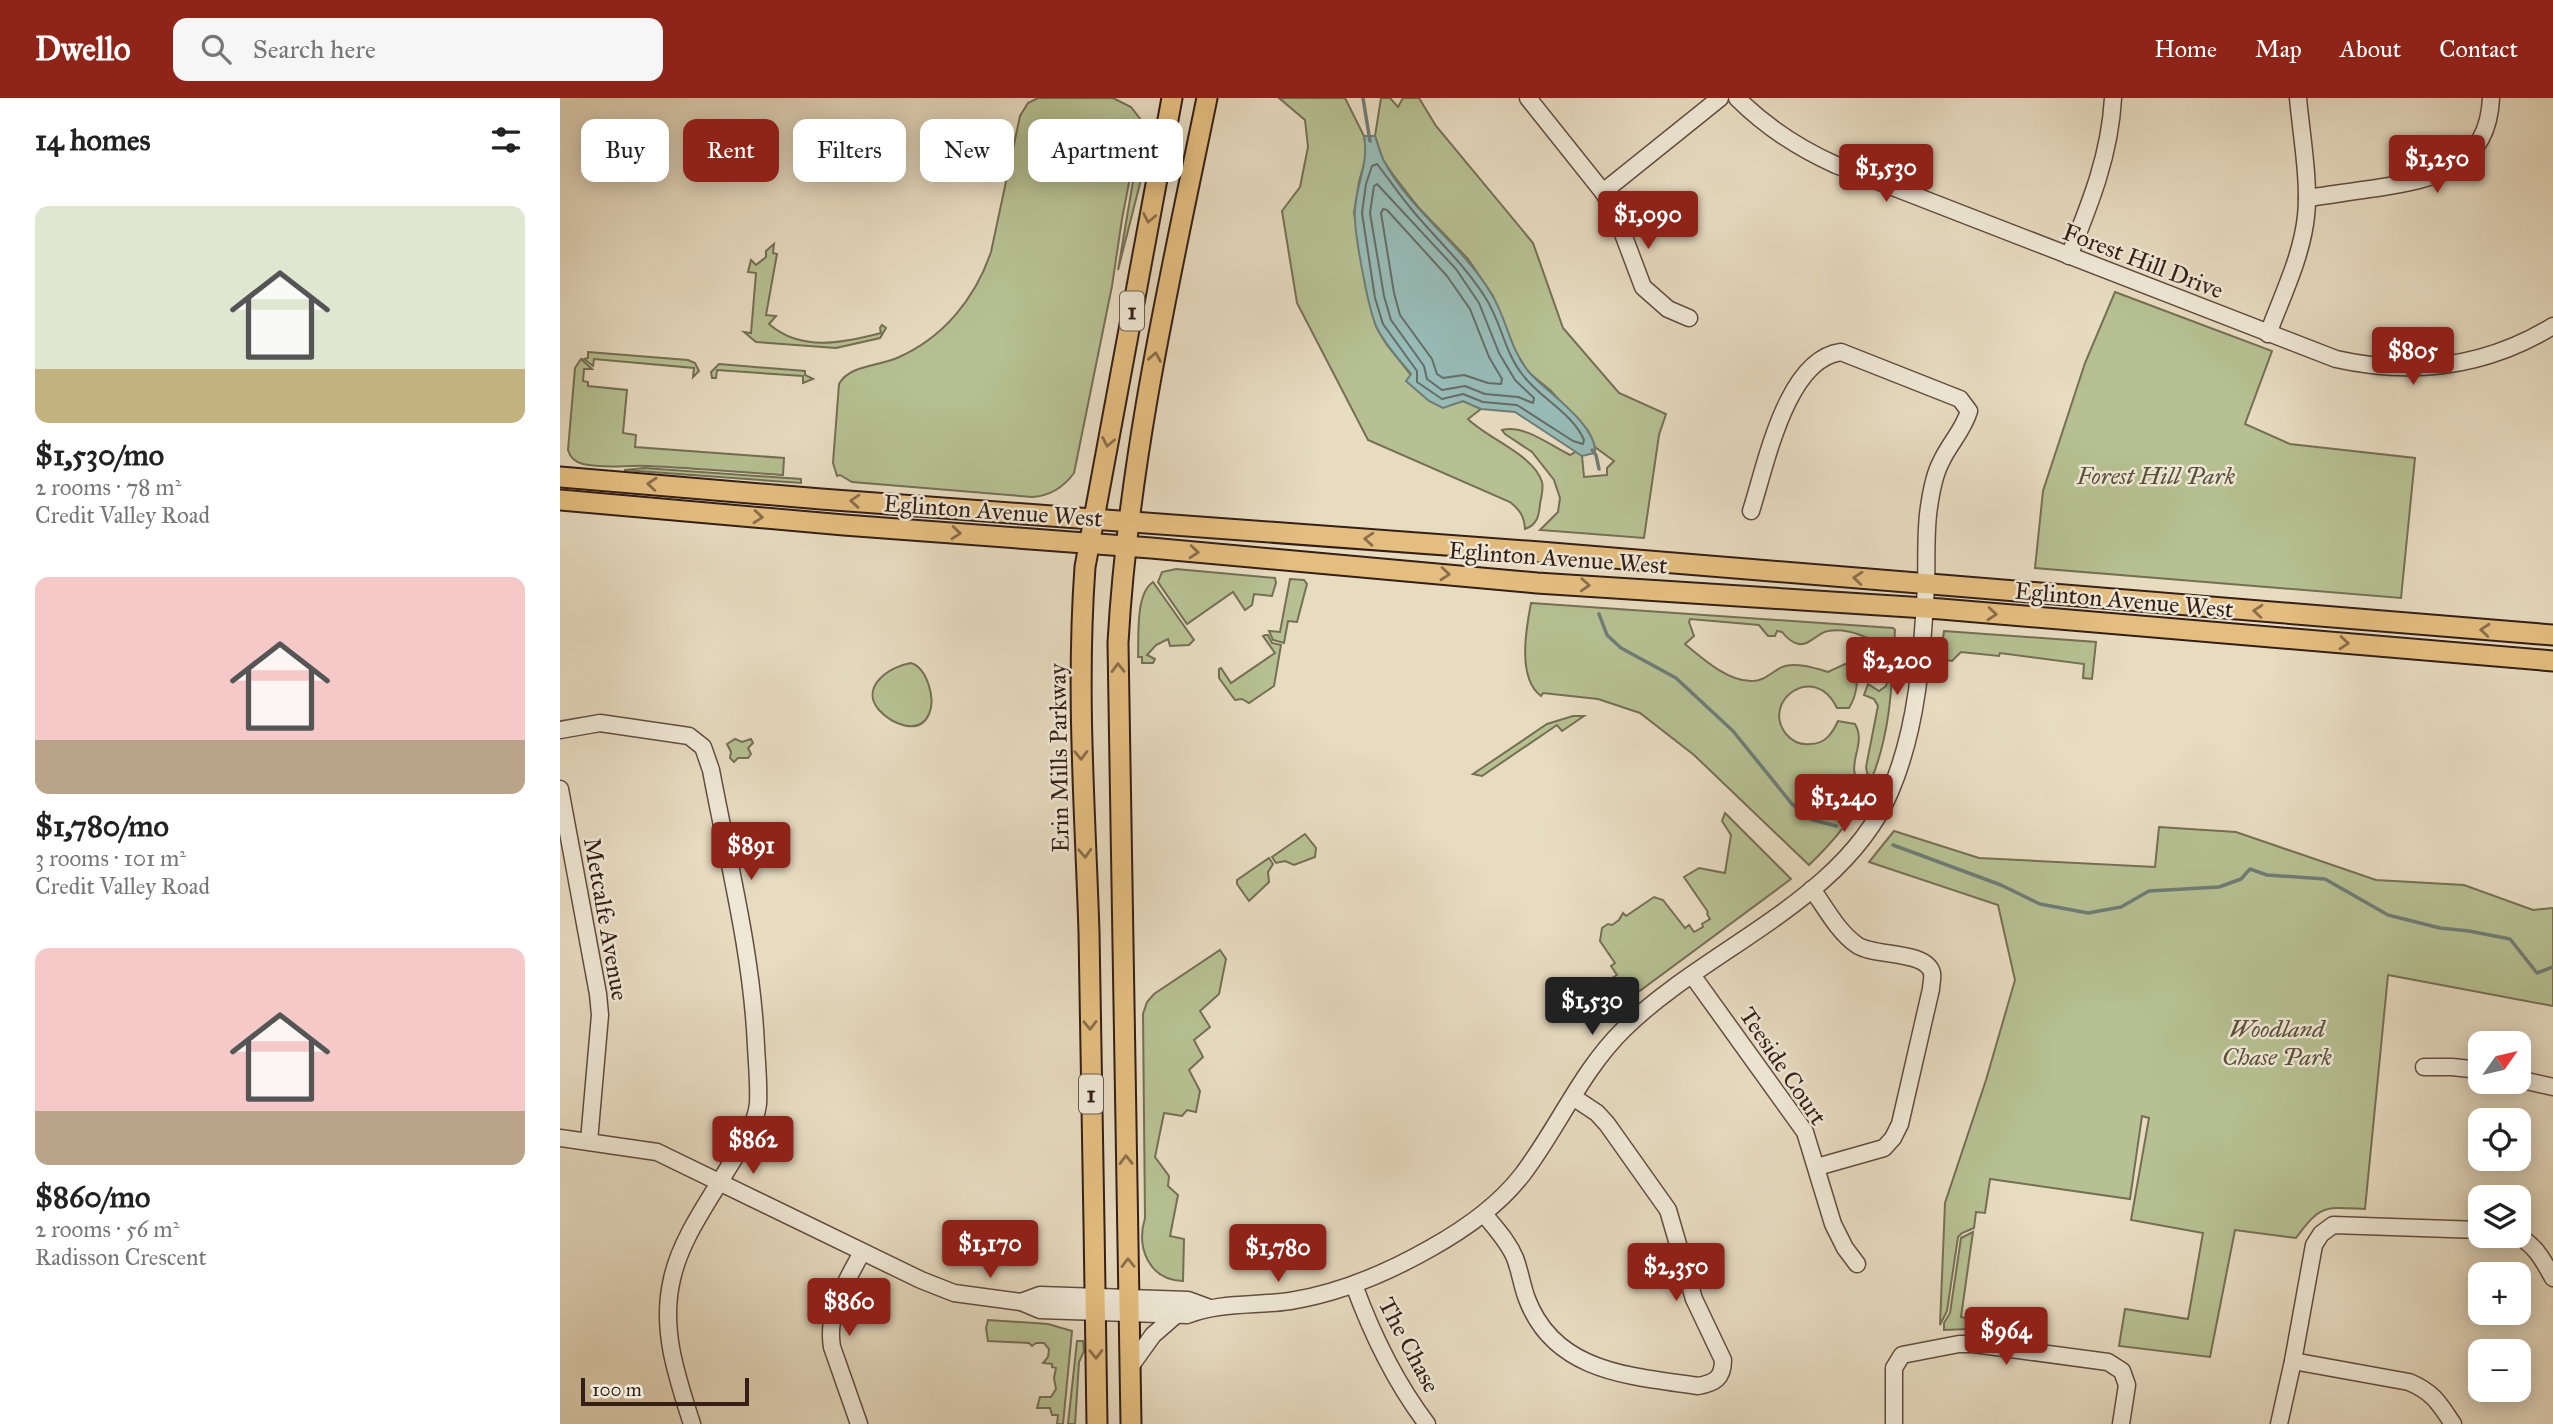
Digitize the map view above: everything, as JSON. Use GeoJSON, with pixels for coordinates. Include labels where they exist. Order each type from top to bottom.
{"type":"FeatureCollection","features":[{"type":"Feature","properties":{"kind":"main road","name":"Erin Mills Parkway"},"geometry":{"type":"LineString","coordinates":[[1097,1424],[1088,926],[1080,675],[1084,579],[1172,98]]}},
{"type":"Feature","properties":{"kind":"main road","name":"1"},"geometry":{"type":"LineString","coordinates":[[1131,1424],[1118,643],[1122,571],[1155,355],[1207,98]]}},
{"type":"Feature","properties":{"kind":"main road","name":"Eglinton Avenue West"},"geometry":{"type":"LineString","coordinates":[[560,477],[2553,635]]}},
{"type":"Feature","properties":{"kind":"main road","name":"Eglinton Avenue West"},"geometry":{"type":"LineString","coordinates":[[560,500],[844,525],[1126,545],[1537,583],[1924,608],[2553,661]]}},
{"type":"Feature","properties":{"kind":"street"},"geometry":{"type":"LineString","coordinates":[[1528,98],[1603,192],[1614,210],[1643,287],[1668,309],[1689,318]]}},
{"type":"Feature","properties":{"kind":"street"},"geometry":{"type":"LineString","coordinates":[[1603,192],[1720,98]]}},
{"type":"Feature","properties":{"kind":"street","name":"Forest Hill Drive"},"geometry":{"type":"LineString","coordinates":[[1737,98],[1774,131],[1814,155],[2336,359],[2357,364],[2435,367],[2488,356],[2517,345],[2553,326]]}},
{"type":"Feature","properties":{"kind":"street"},"geometry":{"type":"LineString","coordinates":[[2069,256],[2094,195],[2112,126],[2113,98]]}},
{"type":"Feature","properties":{"kind":"street"},"geometry":{"type":"LineString","coordinates":[[2268,334],[2301,244],[2306,215],[2307,198],[2298,98]]}},
{"type":"Feature","properties":{"kind":"street"},"geometry":{"type":"LineString","coordinates":[[2307,198],[2418,182],[2450,170],[2469,155],[2485,132],[2491,98]]}},
{"type":"Feature","properties":{"kind":"street"},"geometry":{"type":"LineString","coordinates":[[1129,1305],[1187,1315],[1208,1307],[1288,1301],[1330,1294],[1428,1250],[1484,1214],[1523,1175],[1592,1066],[1622,1031],[1692,975],[1812,889],[1858,846],[1876,821],[1891,791],[1907,740],[1914,708],[1924,608],[1929,502],[1940,463],[1964,427],[1969,411],[1961,399],[1841,352],[1824,356],[1800,378],[1788,399],[1751,511]]}},
{"type":"Feature","properties":{"kind":"street"},"geometry":{"type":"LineString","coordinates":[[560,730],[600,723],[689,736],[703,747],[707,755],[751,981],[758,1096],[752,1126],[685,1243],[672,1280],[668,1312],[669,1339],[676,1373],[692,1424]]}},
{"type":"Feature","properties":{"kind":"street","name":"Metcalfe Avenue"},"geometry":{"type":"LineString","coordinates":[[560,789],[600,1015],[589,1141]]}},
{"type":"Feature","properties":{"kind":"street"},"geometry":{"type":"LineString","coordinates":[[1812,889],[1847,938],[1860,948],[1905,956],[1926,963],[1932,973],[1931,989],[1903,1112],[1894,1138],[1884,1148],[1817,1167]]}},
{"type":"Feature","properties":{"kind":"street","name":"Teeside Court"},"geometry":{"type":"LineString","coordinates":[[1692,975],[1805,1132],[1833,1224],[1857,1264]]}},
{"type":"Feature","properties":{"kind":"street"},"geometry":{"type":"LineString","coordinates":[[2424,1067],[2468,1068]]}},
{"type":"Feature","properties":{"kind":"street"},"geometry":{"type":"LineString","coordinates":[[2531,1082],[2553,1087]]}},
{"type":"Feature","properties":{"kind":"street"},"geometry":{"type":"LineString","coordinates":[[1484,1214],[1511,1250],[1534,1315],[1546,1333],[1563,1349],[1582,1361],[1618,1374],[1698,1386],[1709,1384],[1720,1377],[1723,1360],[1694,1299],[1668,1210],[1607,1124],[1597,1113],[1573,1097]]}},
{"type":"Feature","properties":{"kind":"street"},"geometry":{"type":"LineString","coordinates":[[560,1138],[657,1152],[862,1252],[954,1293],[1021,1302],[1040,1294],[1095,1304],[1129,1305],[1188,1300],[1208,1307]]}},
{"type":"Feature","properties":{"kind":"street"},"geometry":{"type":"LineString","coordinates":[[2279,1424],[2314,1245],[2321,1234],[2333,1225],[2468,1230]]}},
{"type":"Feature","properties":{"kind":"street"},"geometry":{"type":"LineString","coordinates":[[2531,1242],[2553,1278]]}},
{"type":"Feature","properties":{"kind":"street"},"geometry":{"type":"LineString","coordinates":[[859,1424],[830,1335],[833,1308],[862,1252]]}},
{"type":"Feature","properties":{"kind":"street","name":"The Chase"},"geometry":{"type":"LineString","coordinates":[[1354,1285],[1381,1351],[1424,1423]]}},
{"type":"Feature","properties":{"kind":"street"},"geometry":{"type":"LineString","coordinates":[[1130,1367],[1153,1335],[1176,1315]]}},
{"type":"Feature","properties":{"kind":"street"},"geometry":{"type":"LineString","coordinates":[[1894,1424],[1895,1368],[1902,1355],[1959,1344],[2108,1362],[2122,1371],[2127,1385],[2121,1424]]}},
{"type":"Feature","properties":{"kind":"street"},"geometry":{"type":"LineString","coordinates":[[2293,1361],[2409,1381],[2426,1389],[2436,1398],[2453,1424]]}},
{"type":"Feature","properties":{"kind":"green space"},"geometry":{"type":"Polygon","coordinates":[[[1038,98],[1113,98],[1131,107],[1140,119],[1028,119],[1028,182],[1129,182],[1112,286],[1074,473],[1056,490],[1032,497],[852,482],[837,476],[833,463],[839,384],[850,373],[890,361],[914,350],[943,328],[966,301],[991,252],[1006,182],[1014,182],[1014,144],[1020,116],[1028,103],[1038,98]]]}},
{"type":"Feature","properties":{"kind":"green space"},"geometry":{"type":"Polygon","coordinates":[[[1279,98],[1345,98],[1364,136],[1367,153],[1354,213],[1376,326],[1411,375],[1443,407],[1463,401],[1481,409],[1468,419],[1520,455],[1537,472],[1543,487],[1538,516],[1529,527],[1525,529],[1521,514],[1510,502],[1368,440],[1297,303],[1282,211],[1300,187],[1308,147],[1305,120],[1279,98]]]}},
{"type":"Feature","properties":{"kind":"green space"},"geometry":{"type":"Polygon","coordinates":[[[1381,98],[1390,98],[1398,107],[1403,98],[1419,98],[1436,126],[1533,243],[1563,328],[1619,393],[1666,414],[1659,435],[1644,538],[1540,530],[1558,512],[1560,498],[1554,480],[1532,452],[1502,430],[1528,433],[1570,455],[1577,451],[1582,456],[1584,477],[1607,475],[1607,468],[1614,461],[1595,447],[1588,431],[1550,390],[1528,372],[1513,347],[1493,296],[1468,259],[1419,208],[1383,160],[1375,136],[1381,98]]]}},
{"type":"Feature","properties":{"kind":"green space"},"geometry":{"type":"Polygon","coordinates":[[[1133,182],[1140,182],[1118,270],[1133,182]]]}},
{"type":"Feature","properties":{"kind":"green space"},"geometry":{"type":"Polygon","coordinates":[[[774,244],[773,253],[777,254],[766,315],[776,316],[769,324],[795,339],[823,343],[881,333],[882,325],[886,328],[880,338],[836,348],[756,342],[744,332],[751,333],[756,273],[748,272],[751,260],[756,265],[766,257],[766,251],[774,244]]]}},
{"type":"Feature","properties":{"kind":"green space","name":"Forest Hill Park"},"geometry":{"type":"Polygon","coordinates":[[[2115,292],[2272,351],[2245,424],[2290,444],[2415,458],[2401,598],[2035,568],[2043,491],[2085,363],[2115,292]]]}},
{"type":"Feature","properties":{"kind":"green space"},"geometry":{"type":"Polygon","coordinates":[[[588,352],[688,360],[695,363],[699,371],[693,377],[694,368],[594,359],[593,366],[584,359],[588,358],[588,352]]]}},
{"type":"Feature","properties":{"kind":"green space"},"geometry":{"type":"Polygon","coordinates":[[[581,359],[592,369],[584,369],[583,381],[588,382],[588,386],[627,390],[623,433],[636,435],[635,447],[784,458],[783,475],[648,466],[599,466],[578,462],[568,450],[575,368],[581,359]]]}},
{"type":"Feature","properties":{"kind":"green space"},"geometry":{"type":"Polygon","coordinates":[[[719,364],[805,371],[805,375],[813,379],[803,383],[803,376],[717,370],[716,378],[712,378],[711,372],[719,364]]]}},
{"type":"Feature","properties":{"kind":"green space"},"geometry":{"type":"Polygon","coordinates":[[[644,468],[801,479],[801,483],[624,470],[644,468]]]}},
{"type":"Feature","properties":{"kind":"green space"},"geometry":{"type":"Polygon","coordinates":[[[1176,569],[1275,578],[1276,583],[1272,596],[1254,594],[1252,605],[1245,610],[1233,592],[1187,624],[1158,582],[1162,572],[1176,569]]]}},
{"type":"Feature","properties":{"kind":"green space"},"geometry":{"type":"Polygon","coordinates":[[[1290,579],[1304,580],[1307,584],[1297,622],[1288,621],[1284,643],[1273,640],[1269,631],[1280,632],[1290,579]]]}},
{"type":"Feature","properties":{"kind":"green space"},"geometry":{"type":"Polygon","coordinates":[[[1153,582],[1194,640],[1189,645],[1170,646],[1168,639],[1156,645],[1147,655],[1155,659],[1153,663],[1142,663],[1142,657],[1138,657],[1139,616],[1143,596],[1153,582]]]}},
{"type":"Feature","properties":{"kind":"green space"},"geometry":{"type":"Polygon","coordinates":[[[1531,603],[1893,628],[1890,706],[1872,778],[1866,767],[1878,706],[1874,699],[1864,695],[1868,684],[1879,691],[1886,686],[1888,658],[1881,648],[1868,638],[1852,632],[1825,632],[1799,644],[1782,632],[1777,631],[1775,636],[1768,636],[1759,625],[1690,619],[1689,622],[1694,636],[1685,644],[1715,668],[1742,680],[1759,680],[1791,665],[1828,672],[1845,664],[1852,665],[1856,686],[1849,708],[1837,708],[1827,694],[1816,688],[1804,687],[1793,691],[1785,699],[1780,709],[1780,721],[1788,736],[1807,744],[1824,740],[1838,721],[1855,724],[1859,741],[1855,774],[1867,791],[1855,812],[1809,865],[1694,755],[1640,713],[1598,699],[1543,693],[1541,696],[1533,688],[1526,666],[1526,639],[1531,603]]]}},
{"type":"Feature","properties":{"kind":"green space"},"geometry":{"type":"Polygon","coordinates":[[[1944,631],[2096,642],[2092,679],[2083,678],[2084,664],[2000,653],[1999,656],[1961,652],[1952,661],[1940,659],[1944,631]]]}},
{"type":"Feature","properties":{"kind":"green space"},"geometry":{"type":"Polygon","coordinates":[[[1268,635],[1272,643],[1281,645],[1274,686],[1249,703],[1242,699],[1235,700],[1219,678],[1219,669],[1221,668],[1231,683],[1275,653],[1263,636],[1268,635]]]}},
{"type":"Feature","properties":{"kind":"green space"},"geometry":{"type":"Polygon","coordinates":[[[911,663],[926,677],[931,693],[931,708],[919,725],[905,726],[879,710],[873,693],[875,686],[886,673],[911,663]]]}},
{"type":"Feature","properties":{"kind":"green space"},"geometry":{"type":"Polygon","coordinates":[[[1573,716],[1584,716],[1562,731],[1557,725],[1482,776],[1473,774],[1547,724],[1573,716]]]}},
{"type":"Feature","properties":{"kind":"green space"},"geometry":{"type":"Polygon","coordinates":[[[735,739],[742,742],[751,739],[753,743],[748,748],[751,754],[748,758],[738,758],[734,762],[730,758],[731,752],[727,744],[735,739]]]}},
{"type":"Feature","properties":{"kind":"green space"},"geometry":{"type":"Polygon","coordinates":[[[1725,813],[1791,879],[1622,1004],[1607,981],[1617,975],[1611,966],[1615,963],[1600,941],[1602,928],[1608,924],[1612,925],[1623,913],[1626,916],[1654,897],[1663,900],[1685,928],[1689,925],[1694,932],[1703,927],[1702,924],[1710,919],[1708,912],[1684,877],[1699,868],[1725,873],[1731,835],[1722,821],[1725,813]]]}},
{"type":"Feature","properties":{"kind":"green space","name":"Woodland Chase Park"},"geometry":{"type":"Polygon","coordinates":[[[2159,827],[2236,832],[2376,880],[2464,885],[2533,910],[2553,908],[2553,1006],[2388,975],[2365,1209],[2324,1210],[2312,1219],[2296,1238],[2235,1230],[2210,1357],[2119,1346],[2125,1309],[2188,1319],[2203,1233],[2131,1220],[2149,1118],[2142,1116],[2130,1199],[1990,1179],[1985,1213],[1976,1212],[1974,1228],[1958,1237],[1947,1311],[1940,1325],[1945,1203],[1986,1080],[2015,980],[1998,905],[1869,862],[1894,831],[1979,858],[2155,867],[2159,827]]]}},
{"type":"Feature","properties":{"kind":"green space"},"geometry":{"type":"Polygon","coordinates":[[[1305,834],[1316,848],[1315,857],[1294,865],[1285,861],[1276,863],[1272,857],[1305,834]]]}},
{"type":"Feature","properties":{"kind":"green space"},"geometry":{"type":"Polygon","coordinates":[[[1269,858],[1273,864],[1268,872],[1269,882],[1249,901],[1237,880],[1269,858]]]}},
{"type":"Feature","properties":{"kind":"green space"},"geometry":{"type":"Polygon","coordinates":[[[1220,950],[1226,959],[1219,994],[1200,1011],[1210,1027],[1194,1040],[1203,1057],[1189,1070],[1200,1091],[1196,1112],[1187,1110],[1182,1116],[1164,1113],[1155,1157],[1169,1176],[1168,1186],[1178,1195],[1170,1236],[1184,1239],[1183,1281],[1161,1275],[1154,1269],[1144,1251],[1142,1240],[1145,1218],[1143,1014],[1147,1002],[1154,994],[1220,950]]]}},
{"type":"Feature","properties":{"kind":"green space"},"geometry":{"type":"Polygon","coordinates":[[[1973,1232],[1961,1317],[1970,1319],[1968,1329],[1944,1330],[1944,1323],[1950,1313],[1961,1238],[1973,1232]]]}},
{"type":"Feature","properties":{"kind":"green space"},"geometry":{"type":"Polygon","coordinates":[[[988,1320],[1048,1324],[1072,1331],[1063,1424],[1057,1424],[1058,1415],[1052,1415],[1050,1408],[1037,1408],[1040,1397],[1051,1397],[1056,1389],[1056,1368],[1052,1367],[1052,1364],[1043,1363],[1048,1357],[1049,1349],[1044,1343],[1032,1346],[1029,1343],[988,1341],[988,1320]]]}},
{"type":"Feature","properties":{"kind":"green space"},"geometry":{"type":"Polygon","coordinates":[[[1077,1341],[1083,1341],[1084,1351],[1079,1362],[1075,1424],[1068,1424],[1077,1341]]]}},
{"type":"Feature","properties":{"kind":"water"},"geometry":{"type":"Polygon","coordinates":[[[1364,136],[1375,136],[1395,179],[1480,277],[1497,304],[1523,363],[1588,431],[1595,453],[1582,456],[1515,412],[1481,409],[1463,401],[1443,408],[1429,401],[1406,381],[1411,374],[1387,345],[1376,326],[1356,233],[1355,209],[1364,164],[1364,136]]]}},
{"type":"Feature","properties":{"kind":"waterway"},"geometry":{"type":"LineString","coordinates":[[1363,98],[1370,141]]}},
{"type":"Feature","properties":{"kind":"waterway"},"geometry":{"type":"LineString","coordinates":[[1592,450],[1599,469]]}},
{"type":"Feature","properties":{"kind":"waterway"},"geometry":{"type":"LineString","coordinates":[[1599,614],[1607,635],[1621,648],[1676,678],[1733,731],[1792,804],[1813,820],[1836,826]]}},
{"type":"Feature","properties":{"kind":"waterway"},"geometry":{"type":"LineString","coordinates":[[1893,845],[2001,885],[2040,904],[2088,913],[2121,907],[2149,891],[2219,887],[2241,879],[2250,869],[2267,875],[2325,879],[2388,915],[2440,928],[2510,939],[2537,973],[2553,967]]}}]}
